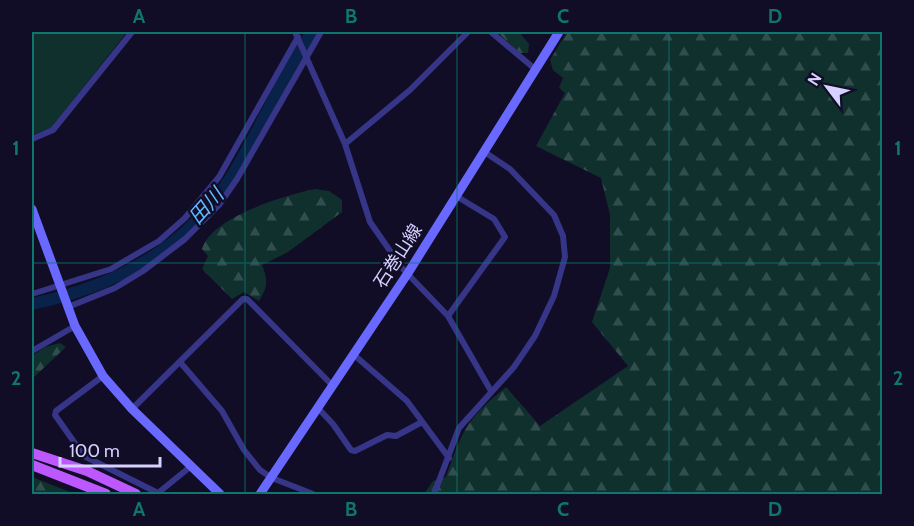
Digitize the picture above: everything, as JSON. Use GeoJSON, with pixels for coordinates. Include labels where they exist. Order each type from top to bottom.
{"type":"FeatureCollection","features":[{"type":"Feature","properties":{"kind":"main road","name":"石巻山線"},"geometry":{"type":"LineString","coordinates":[[260,495],[408,273],[558,32]]}},
{"type":"Feature","properties":{"kind":"main road"},"geometry":{"type":"LineString","coordinates":[[32,209],[75,326],[103,376],[132,409],[220,495]]}},
{"type":"Feature","properties":{"kind":"main road"},"geometry":{"type":"LineString","coordinates":[[32,453],[87,471],[136,495]]}},
{"type":"Feature","properties":{"kind":"main road"},"geometry":{"type":"LineString","coordinates":[[32,465],[106,495]]}},
{"type":"Feature","properties":{"kind":"street"},"geometry":{"type":"LineString","coordinates":[[32,139],[53,130],[132,32]]}},
{"type":"Feature","properties":{"kind":"street"},"geometry":{"type":"LineString","coordinates":[[67,305],[115,288],[143,272],[185,239],[213,211],[237,179],[305,55],[321,32]]}},
{"type":"Feature","properties":{"kind":"street"},"geometry":{"type":"LineString","coordinates":[[345,144],[410,90],[468,32]]}},
{"type":"Feature","properties":{"kind":"street"},"geometry":{"type":"LineString","coordinates":[[491,32],[535,69]]}},
{"type":"Feature","properties":{"kind":"street"},"geometry":{"type":"LineString","coordinates":[[297,36],[345,144],[370,222],[408,273],[448,316],[491,391]]}},
{"type":"Feature","properties":{"kind":"street"},"geometry":{"type":"LineString","coordinates":[[32,294],[61,288],[111,269],[159,240],[185,218],[219,177],[297,36]]}},
{"type":"Feature","properties":{"kind":"street"},"geometry":{"type":"LineString","coordinates":[[434,495],[459,428],[524,353],[539,327],[554,296],[565,257],[566,244],[554,215],[510,169],[483,151]]}},
{"type":"Feature","properties":{"kind":"street"},"geometry":{"type":"LineString","coordinates":[[448,316],[505,237],[494,219],[456,196]]}},
{"type":"Feature","properties":{"kind":"street"},"geometry":{"type":"LineString","coordinates":[[132,409],[243,299],[247,299],[332,385]]}},
{"type":"Feature","properties":{"kind":"street"},"geometry":{"type":"LineString","coordinates":[[32,351],[75,326]]}},
{"type":"Feature","properties":{"kind":"street"},"geometry":{"type":"LineString","coordinates":[[353,354],[406,401],[449,458]]}},
{"type":"Feature","properties":{"kind":"street"},"geometry":{"type":"LineString","coordinates":[[180,362],[222,411],[244,450],[260,470],[272,478],[312,495]]}},
{"type":"Feature","properties":{"kind":"street"},"geometry":{"type":"LineString","coordinates":[[103,376],[56,411],[54,415],[84,456],[158,493],[190,467]]}},
{"type":"Feature","properties":{"kind":"street"},"geometry":{"type":"LineString","coordinates":[[317,407],[333,424],[351,450],[355,451],[387,435],[396,436],[422,422]]}},
{"type":"Feature","properties":{"kind":"green space"},"geometry":{"type":"Polygon","coordinates":[[[32,32],[127,32],[51,128],[32,135],[32,32]]]}},
{"type":"Feature","properties":{"kind":"green space"},"geometry":{"type":"Polygon","coordinates":[[[497,32],[519,32],[529,44],[528,53],[520,53],[497,32]]]}},
{"type":"Feature","properties":{"kind":"green space"},"geometry":{"type":"Polygon","coordinates":[[[567,32],[882,32],[882,494],[424,494],[433,481],[446,477],[467,426],[482,408],[506,387],[540,426],[628,366],[592,322],[610,268],[610,215],[601,178],[536,146],[565,93],[559,88],[563,78],[553,70],[550,60],[567,32]]]}},
{"type":"Feature","properties":{"kind":"green space"},"geometry":{"type":"Polygon","coordinates":[[[315,189],[329,191],[342,200],[342,212],[288,252],[262,265],[266,283],[259,301],[244,292],[232,299],[202,269],[208,256],[202,249],[208,237],[219,227],[251,209],[286,196],[315,189]]]}},
{"type":"Feature","properties":{"kind":"green space"},"geometry":{"type":"Polygon","coordinates":[[[60,343],[66,347],[32,379],[32,356],[45,347],[60,343]]]}},
{"type":"Feature","properties":{"kind":"green space"},"geometry":{"type":"Polygon","coordinates":[[[32,477],[75,494],[32,494],[32,477]]]}},
{"type":"Feature","properties":{"kind":"waterway","name":"田川"},"geometry":{"type":"LineString","coordinates":[[32,304],[62,297],[118,276],[169,246],[191,227],[230,179],[312,32]]}}]}
